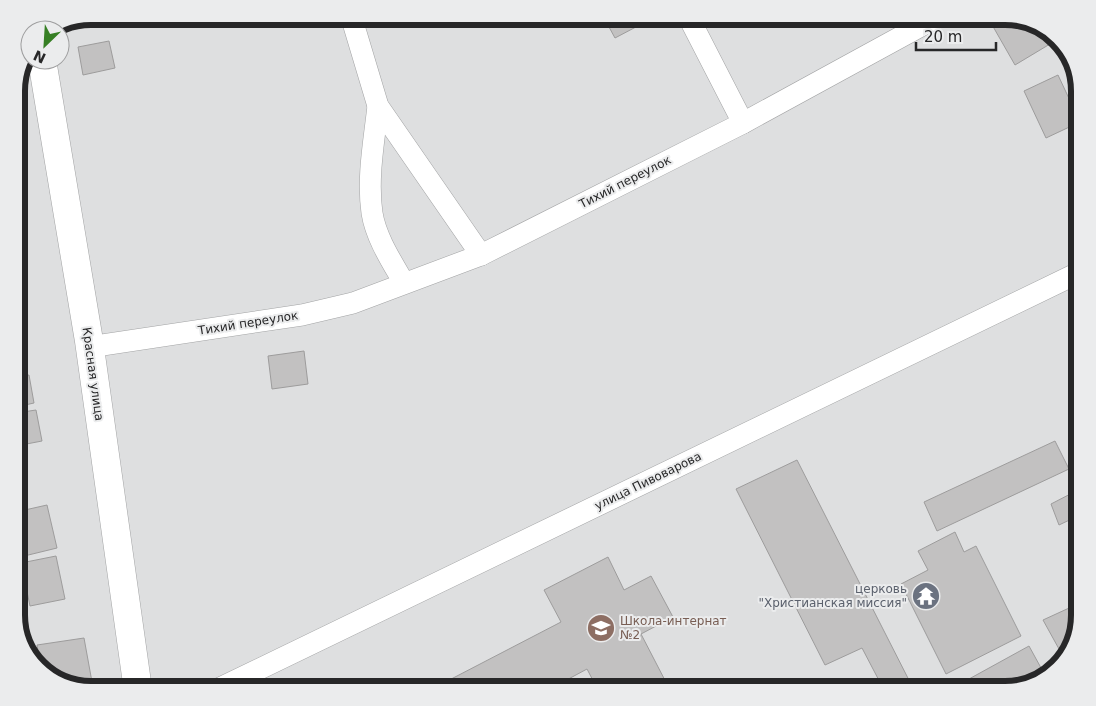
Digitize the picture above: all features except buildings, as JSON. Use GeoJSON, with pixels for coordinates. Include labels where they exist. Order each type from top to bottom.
{"type":"FeatureCollection","features":[{"type":"Feature","properties":{"kind":"street"},"geometry":{"type":"LineString","coordinates":[[353,25],[378,106],[481,255]]}},
{"type":"Feature","properties":{"kind":"street"},"geometry":{"type":"LineString","coordinates":[[693,25],[743,123]]}},
{"type":"Feature","properties":{"kind":"street","name":"Тихий переулок"},"geometry":{"type":"LineString","coordinates":[[89,347],[302,315],[353,303],[481,255],[743,123],[923,25]]}},
{"type":"Feature","properties":{"kind":"street","name":"Красная улица"},"geometry":{"type":"LineString","coordinates":[[44,70],[89,347],[137,681]]}},
{"type":"Feature","properties":{"kind":"street"},"geometry":{"type":"LineString","coordinates":[[378,106],[370,180],[372,215],[382,244],[404,283]]}},
{"type":"Feature","properties":{"kind":"street","name":"улица Пивоварова"},"geometry":{"type":"LineString","coordinates":[[235,681],[1071,276]]}},
{"type":"Feature","properties":{"kind":"place","name":"церковь \"Христианская миссия\""},"geometry":{"type":"Point","coordinates":[926,596]}},
{"type":"Feature","properties":{"kind":"place","name":"Школа-интернат №2"},"geometry":{"type":"Point","coordinates":[601,628]}}]}
